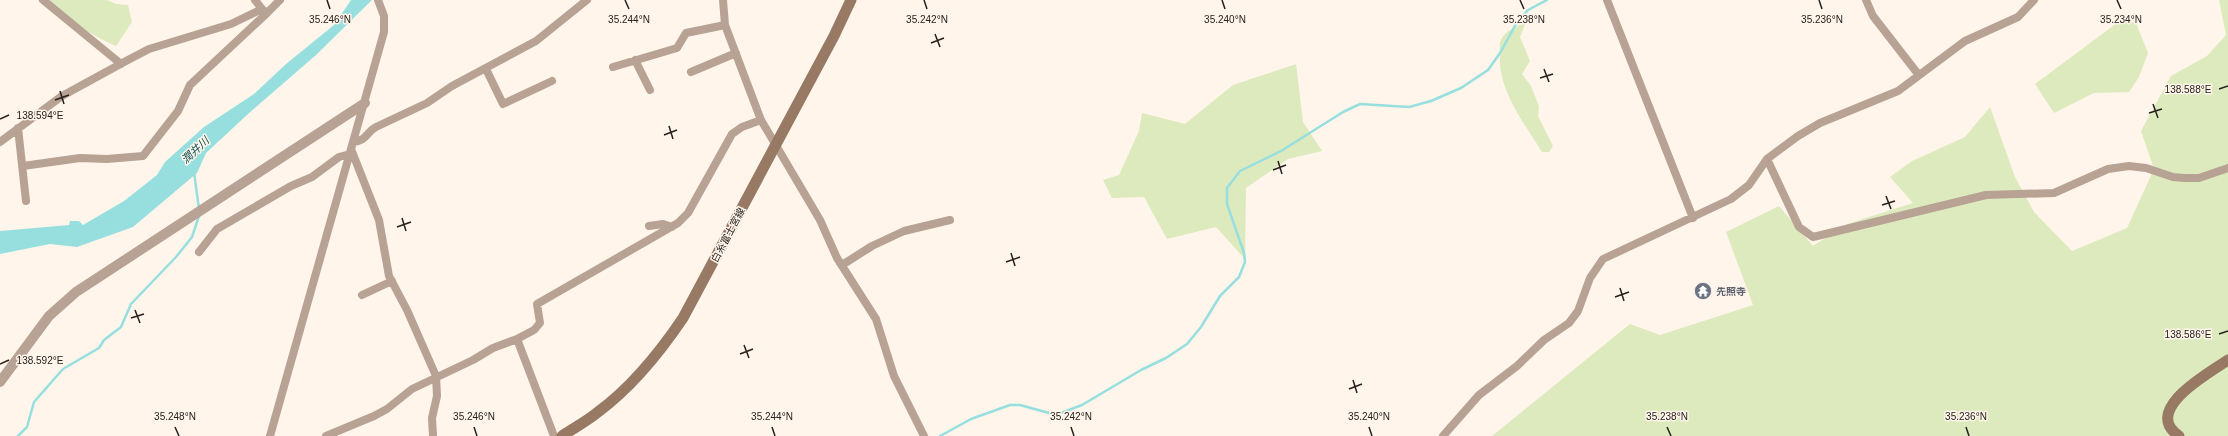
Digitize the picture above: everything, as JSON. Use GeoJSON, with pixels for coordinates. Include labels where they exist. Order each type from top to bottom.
{"type":"FeatureCollection","features":[{"type":"Feature","properties":{"kind":"main road","name":"白糸富士宮線"},"geometry":{"type":"LineString","coordinates":[[562,436],[599,411],[623,390],[663,348],[683,318],[777,146],[851,0]]}},
{"type":"Feature","properties":{"kind":"main road"},"geometry":{"type":"LineString","coordinates":[[2179,436],[2172,431],[2167,420],[2168,411],[2174,400],[2193,383],[2228,360]]}},
{"type":"Feature","properties":{"kind":"street"},"geometry":{"type":"LineString","coordinates":[[43,0],[121,64]]}},
{"type":"Feature","properties":{"kind":"street"},"geometry":{"type":"LineString","coordinates":[[255,0],[264,11]]}},
{"type":"Feature","properties":{"kind":"street"},"geometry":{"type":"LineString","coordinates":[[23,166],[80,158],[107,159],[143,156],[178,111],[190,84],[264,11],[280,0]]}},
{"type":"Feature","properties":{"kind":"street"},"geometry":{"type":"LineString","coordinates":[[270,436],[384,32],[384,16],[378,0]]}},
{"type":"Feature","properties":{"kind":"street"},"geometry":{"type":"LineString","coordinates":[[199,252],[217,229],[291,186],[312,177],[366,138],[370,130],[427,103],[452,86],[536,41],[587,0]]}},
{"type":"Feature","properties":{"kind":"street"},"geometry":{"type":"LineString","coordinates":[[723,0],[725,25],[761,120],[820,220],[842,265],[876,319],[894,376],[924,436]]}},
{"type":"Feature","properties":{"kind":"street"},"geometry":{"type":"LineString","coordinates":[[1607,0],[1693,218]]}},
{"type":"Feature","properties":{"kind":"street"},"geometry":{"type":"LineString","coordinates":[[1866,0],[1873,16],[1918,74]]}},
{"type":"Feature","properties":{"kind":"street"},"geometry":{"type":"LineString","coordinates":[[1443,436],[1479,395],[1517,366],[1544,340],[1569,323],[1578,311],[1590,278],[1603,259],[1731,199],[1749,186],[1767,160],[1779,149],[1820,123],[1898,91],[1918,74],[1965,42],[2018,17],[2034,0]]}},
{"type":"Feature","properties":{"kind":"street"},"geometry":{"type":"LineString","coordinates":[[0,142],[62,96],[149,49],[230,24],[264,11]]}},
{"type":"Feature","properties":{"kind":"street"},"geometry":{"type":"LineString","coordinates":[[613,67],[677,48],[686,33],[725,25]]}},
{"type":"Feature","properties":{"kind":"street"},"geometry":{"type":"LineString","coordinates":[[691,72],[736,53]]}},
{"type":"Feature","properties":{"kind":"street"},"geometry":{"type":"LineString","coordinates":[[635,60],[650,90]]}},
{"type":"Feature","properties":{"kind":"street"},"geometry":{"type":"LineString","coordinates":[[486,69],[503,104],[552,81]]}},
{"type":"Feature","properties":{"kind":"street"},"geometry":{"type":"LineString","coordinates":[[0,382],[49,316],[61,303],[93,280],[365,103]]}},
{"type":"Feature","properties":{"kind":"street"},"geometry":{"type":"LineString","coordinates":[[326,436],[374,416],[386,409],[412,389],[436,376],[473,360],[492,348],[517,339],[534,330],[540,323],[537,304],[672,227],[688,213],[732,134],[742,127],[761,120]]}},
{"type":"Feature","properties":{"kind":"street"},"geometry":{"type":"LineString","coordinates":[[18,128],[26,201]]}},
{"type":"Feature","properties":{"kind":"street"},"geometry":{"type":"LineString","coordinates":[[352,148],[379,220],[386,262],[392,281],[407,310],[436,376],[437,396],[432,418],[433,436]]}},
{"type":"Feature","properties":{"kind":"street"},"geometry":{"type":"LineString","coordinates":[[1767,160],[1799,227],[1813,237],[1986,195],[2054,194],[2108,169],[2135,167],[2146,168],[2173,177],[2198,178],[2228,168]]}},
{"type":"Feature","properties":{"kind":"street"},"geometry":{"type":"LineString","coordinates":[[842,265],[904,231],[950,220]]}},
{"type":"Feature","properties":{"kind":"street"},"geometry":{"type":"LineString","coordinates":[[649,226],[662,224],[672,227]]}},
{"type":"Feature","properties":{"kind":"street"},"geometry":{"type":"LineString","coordinates":[[362,295],[392,281]]}},
{"type":"Feature","properties":{"kind":"street"},"geometry":{"type":"LineString","coordinates":[[517,339],[554,436]]}},
{"type":"Feature","properties":{"kind":"green space"},"geometry":{"type":"Polygon","coordinates":[[[49,0],[107,0],[116,4],[128,5],[132,22],[116,46],[97,37],[80,26],[49,0]]]}},
{"type":"Feature","properties":{"kind":"green space"},"geometry":{"type":"Polygon","coordinates":[[[2219,0],[2228,0],[2228,436],[1492,436],[1630,324],[1660,335],[1753,305],[1726,232],[1779,206],[1813,246],[1847,224],[1913,203],[1890,177],[1912,161],[1965,137],[1990,107],[2015,177],[2034,212],[2072,251],[2127,228],[2154,169],[2141,131],[2171,76],[2207,56],[2226,35],[2219,0]]]}},
{"type":"Feature","properties":{"kind":"green space"},"geometry":{"type":"Polygon","coordinates":[[[2121,20],[2136,23],[2148,53],[2139,77],[2129,92],[2094,93],[2054,113],[2035,84],[2121,20]]]}},
{"type":"Feature","properties":{"kind":"green space"},"geometry":{"type":"Polygon","coordinates":[[[1526,22],[1520,37],[1530,61],[1522,74],[1531,86],[1539,106],[1538,116],[1553,146],[1549,152],[1542,152],[1513,104],[1507,92],[1500,66],[1500,41],[1505,34],[1526,22]]]}},
{"type":"Feature","properties":{"kind":"green space"},"geometry":{"type":"Polygon","coordinates":[[[1296,64],[1303,122],[1322,151],[1288,159],[1246,188],[1245,259],[1216,227],[1167,239],[1144,197],[1112,198],[1103,180],[1119,175],[1139,131],[1142,113],[1185,124],[1233,85],[1296,64]]]}},
{"type":"Feature","properties":{"kind":"water","name":"潤井川"},"geometry":{"type":"Polygon","coordinates":[[[351,0],[372,0],[316,55],[206,153],[197,173],[133,227],[77,247],[50,244],[0,254],[0,231],[69,225],[70,221],[79,221],[83,225],[124,201],[157,175],[165,162],[204,127],[254,94],[286,64],[334,25],[351,0]]]}},
{"type":"Feature","properties":{"kind":"waterway"},"geometry":{"type":"LineString","coordinates":[[940,436],[971,419],[1010,405],[1020,405],[1049,413],[1061,413],[1082,405],[1141,370],[1166,358],[1187,344],[1201,327],[1220,296],[1239,277],[1245,262],[1244,253],[1227,204],[1227,188],[1240,171],[1281,151],[1343,112],[1360,104],[1409,107],[1431,101],[1461,88],[1488,70],[1500,53],[1516,24],[1528,10],[1547,0]]}},
{"type":"Feature","properties":{"kind":"waterway"},"geometry":{"type":"LineString","coordinates":[[194,172],[199,209]]}},
{"type":"Feature","properties":{"kind":"waterway"},"geometry":{"type":"LineString","coordinates":[[18,436],[27,427],[34,402],[63,369],[99,348],[104,340],[121,327],[131,304],[176,257],[192,237],[199,216]]}},
{"type":"Feature","properties":{"kind":"place","name":"先照寺"},"geometry":{"type":"Point","coordinates":[1703,291]}}]}
